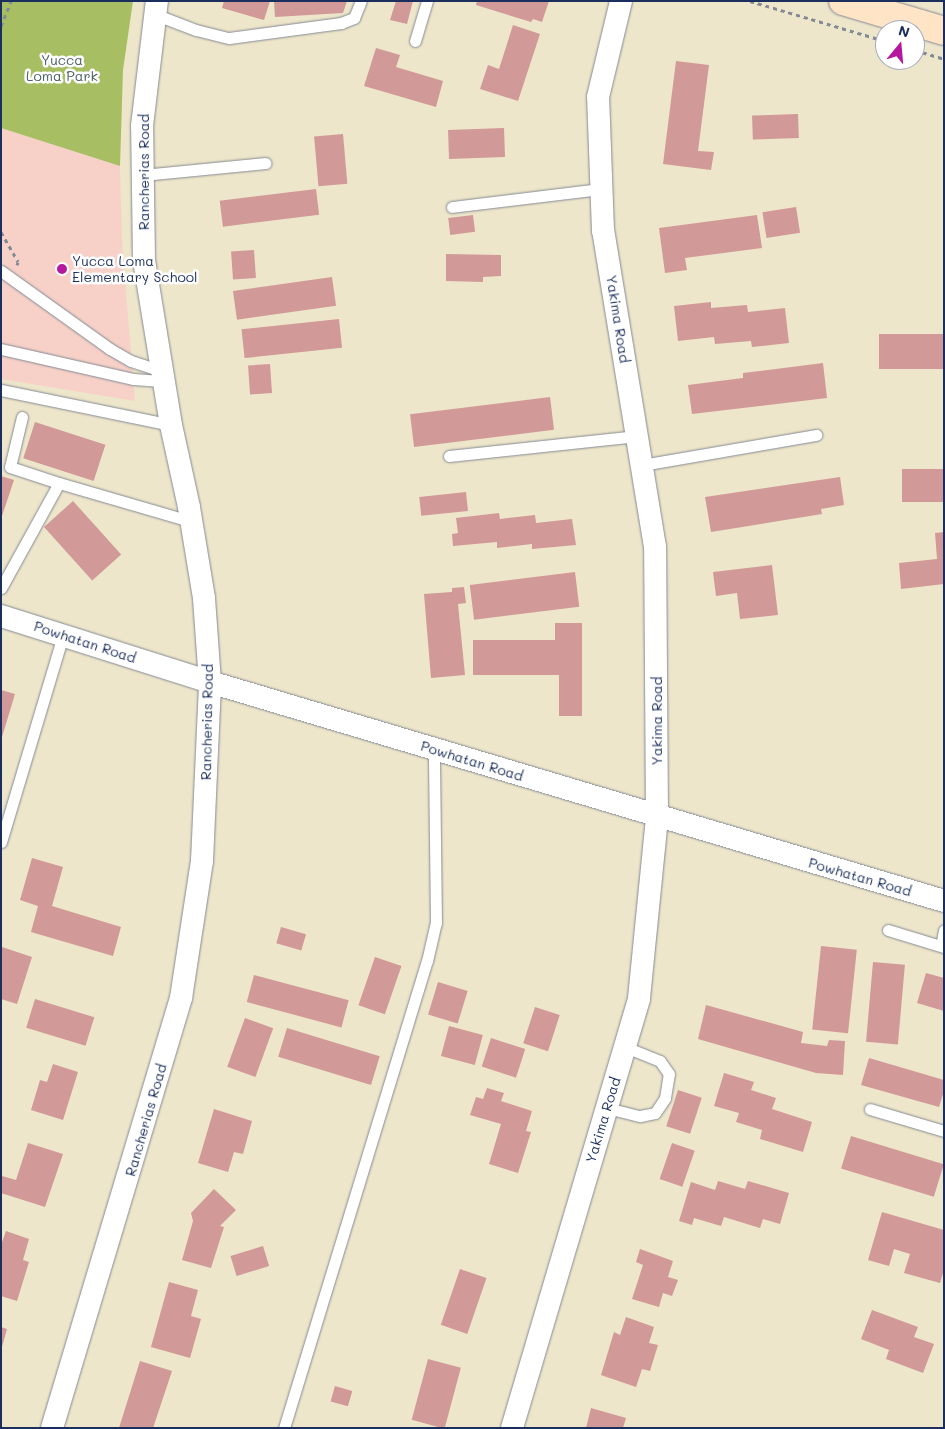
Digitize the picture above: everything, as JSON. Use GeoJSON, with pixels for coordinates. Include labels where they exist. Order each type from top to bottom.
{"type":"FeatureCollection","features":[{"type":"Feature","properties":{"kind":"main road"},"geometry":{"type":"LineString","coordinates":[[843,1],[944,31]]}},
{"type":"Feature","properties":{"kind":"street","name":"Yakima Road"},"geometry":{"type":"LineString","coordinates":[[512,1428],[639,998],[657,817],[655,547],[603,232],[601,189],[598,97],[621,1]]}},
{"type":"Feature","properties":{"kind":"street","name":"Rancherias Road"},"geometry":{"type":"LineString","coordinates":[[52,1428],[142,1135],[181,998],[202,861],[210,682],[204,598],[171,425],[144,261],[142,126],[156,8]]}},
{"type":"Feature","properties":{"kind":"street","name":"Powhatan Road"},"geometry":{"type":"LineString","coordinates":[[1,616],[210,682],[657,817],[944,901]]}},
{"type":"Feature","properties":{"kind":"lane"},"geometry":{"type":"LineString","coordinates":[[156,8],[196,30],[229,38],[341,23],[354,18],[361,1]]}},
{"type":"Feature","properties":{"kind":"lane"},"geometry":{"type":"LineString","coordinates":[[415,41],[427,1]]}},
{"type":"Feature","properties":{"kind":"lane"},"geometry":{"type":"LineString","coordinates":[[143,175],[265,163]]}},
{"type":"Feature","properties":{"kind":"lane"},"geometry":{"type":"LineString","coordinates":[[452,207],[601,189]]}},
{"type":"Feature","properties":{"kind":"lane"},"geometry":{"type":"LineString","coordinates":[[1,271],[110,350],[163,376]]}},
{"type":"Feature","properties":{"kind":"lane"},"geometry":{"type":"LineString","coordinates":[[1,349],[133,379],[163,376]]}},
{"type":"Feature","properties":{"kind":"lane"},"geometry":{"type":"LineString","coordinates":[[1,390],[171,425]]}},
{"type":"Feature","properties":{"kind":"lane"},"geometry":{"type":"LineString","coordinates":[[22,418],[10,467],[190,521]]}},
{"type":"Feature","properties":{"kind":"lane"},"geometry":{"type":"LineString","coordinates":[[642,464],[816,435]]}},
{"type":"Feature","properties":{"kind":"lane"},"geometry":{"type":"LineString","coordinates":[[449,456],[637,436]]}},
{"type":"Feature","properties":{"kind":"lane"},"geometry":{"type":"LineString","coordinates":[[1,588],[59,483]]}},
{"type":"Feature","properties":{"kind":"lane"},"geometry":{"type":"LineString","coordinates":[[1,842],[63,635]]}},
{"type":"Feature","properties":{"kind":"lane"},"geometry":{"type":"LineString","coordinates":[[284,1428],[432,942],[436,923],[434,761],[436,750]]}},
{"type":"Feature","properties":{"kind":"lane"},"geometry":{"type":"LineString","coordinates":[[888,930],[942,946],[944,930]]}},
{"type":"Feature","properties":{"kind":"lane"},"geometry":{"type":"LineString","coordinates":[[607,1108],[640,1116],[655,1113],[666,1098],[669,1074],[660,1061],[625,1047]]}},
{"type":"Feature","properties":{"kind":"lane"},"geometry":{"type":"LineString","coordinates":[[870,1109],[944,1131]]}},
{"type":"Feature","properties":{"kind":"path"},"geometry":{"type":"LineString","coordinates":[[1,26],[11,1]]}},
{"type":"Feature","properties":{"kind":"path"},"geometry":{"type":"LineString","coordinates":[[750,1],[875,38]]}},
{"type":"Feature","properties":{"kind":"path"},"geometry":{"type":"LineString","coordinates":[[925,53],[944,58]]}},
{"type":"Feature","properties":{"kind":"path"},"geometry":{"type":"LineString","coordinates":[[1,232],[18,262],[13,278]]}},
{"type":"Feature","properties":{"kind":"shaded area","name":"Yucca Loma Elementary School"},"geometry":{"type":"Polygon","coordinates":[[[1,128],[120,166],[122,244],[135,401],[1,379],[1,128]]]}},
{"type":"Feature","properties":{"kind":"green space","name":"Yucca Loma Park"},"geometry":{"type":"Polygon","coordinates":[[[1,1],[133,1],[123,70],[120,166],[1,128],[1,1]]]}},
{"type":"Feature","properties":{"kind":"building"},"geometry":{"type":"Polygon","coordinates":[[[224,1],[270,1],[264,20],[222,8],[224,1]]]}},
{"type":"Feature","properties":{"kind":"building"},"geometry":{"type":"Polygon","coordinates":[[[274,1],[347,1],[343,13],[275,17],[274,1]]]}},
{"type":"Feature","properties":{"kind":"building"},"geometry":{"type":"Polygon","coordinates":[[[396,1],[413,1],[407,24],[390,20],[396,1]]]}},
{"type":"Feature","properties":{"kind":"building"},"geometry":{"type":"Polygon","coordinates":[[[477,1],[549,1],[542,22],[533,19],[531,22],[476,5],[477,1]]]}},
{"type":"Feature","properties":{"kind":"building"},"geometry":{"type":"Polygon","coordinates":[[[513,25],[540,34],[518,101],[480,89],[488,65],[499,69],[513,25]]]}},
{"type":"Feature","properties":{"kind":"building"},"geometry":{"type":"Polygon","coordinates":[[[376,48],[400,55],[396,67],[443,81],[436,107],[364,86],[376,48]]]}},
{"type":"Feature","properties":{"kind":"building"},"geometry":{"type":"Polygon","coordinates":[[[676,61],[709,65],[698,151],[714,152],[711,170],[663,164],[676,61]]]}},
{"type":"Feature","properties":{"kind":"building"},"geometry":{"type":"Polygon","coordinates":[[[798,114],[799,138],[753,140],[752,116],[798,114]]]}},
{"type":"Feature","properties":{"kind":"building"},"geometry":{"type":"Polygon","coordinates":[[[504,128],[505,157],[449,159],[448,130],[504,128]]]}},
{"type":"Feature","properties":{"kind":"building"},"geometry":{"type":"Polygon","coordinates":[[[343,134],[347,184],[318,186],[314,137],[343,134]]]}},
{"type":"Feature","properties":{"kind":"building"},"geometry":{"type":"Polygon","coordinates":[[[316,189],[319,215],[223,227],[220,201],[316,189]]]}},
{"type":"Feature","properties":{"kind":"building"},"geometry":{"type":"Polygon","coordinates":[[[796,207],[800,233],[766,238],[762,212],[796,207]]]}},
{"type":"Feature","properties":{"kind":"building"},"geometry":{"type":"Polygon","coordinates":[[[473,215],[475,232],[450,235],[448,218],[473,215]]]}},
{"type":"Feature","properties":{"kind":"building"},"geometry":{"type":"Polygon","coordinates":[[[757,215],[762,248],[685,258],[687,270],[665,273],[659,228],[757,215]]]}},
{"type":"Feature","properties":{"kind":"building"},"geometry":{"type":"Polygon","coordinates":[[[254,250],[256,278],[233,280],[231,252],[254,250]]]}},
{"type":"Feature","properties":{"kind":"building"},"geometry":{"type":"Polygon","coordinates":[[[446,254],[501,255],[501,276],[483,277],[483,282],[446,281],[446,254]]]}},
{"type":"Feature","properties":{"kind":"building"},"geometry":{"type":"Polygon","coordinates":[[[332,277],[336,306],[237,320],[233,291],[332,277]]]}},
{"type":"Feature","properties":{"kind":"building"},"geometry":{"type":"Polygon","coordinates":[[[711,302],[711,308],[747,305],[748,312],[785,308],[789,343],[752,347],[751,341],[715,344],[714,337],[678,341],[674,306],[711,302]]]}},
{"type":"Feature","properties":{"kind":"building"},"geometry":{"type":"Polygon","coordinates":[[[339,319],[342,348],[245,358],[242,329],[339,319]]]}},
{"type":"Feature","properties":{"kind":"building"},"geometry":{"type":"Polygon","coordinates":[[[879,334],[944,334],[944,369],[879,369],[879,334]]]}},
{"type":"Feature","properties":{"kind":"building"},"geometry":{"type":"Polygon","coordinates":[[[823,363],[827,398],[692,414],[688,385],[743,378],[743,373],[823,363]]]}},
{"type":"Feature","properties":{"kind":"building"},"geometry":{"type":"Polygon","coordinates":[[[270,364],[272,393],[250,394],[248,366],[270,364]]]}},
{"type":"Feature","properties":{"kind":"building"},"geometry":{"type":"Polygon","coordinates":[[[550,397],[554,430],[414,447],[410,414],[550,397]]]}},
{"type":"Feature","properties":{"kind":"building"},"geometry":{"type":"Polygon","coordinates":[[[35,422],[105,445],[94,481],[23,458],[35,422]]]}},
{"type":"Feature","properties":{"kind":"building"},"geometry":{"type":"Polygon","coordinates":[[[902,469],[944,469],[944,502],[902,502],[902,469]]]}},
{"type":"Feature","properties":{"kind":"building"},"geometry":{"type":"Polygon","coordinates":[[[1,476],[14,480],[2,516],[1,516],[1,476]]]}},
{"type":"Feature","properties":{"kind":"building"},"geometry":{"type":"Polygon","coordinates":[[[840,477],[844,505],[821,509],[822,514],[711,532],[705,497],[840,477]]]}},
{"type":"Feature","properties":{"kind":"building"},"geometry":{"type":"Polygon","coordinates":[[[466,492],[468,511],[421,516],[419,497],[466,492]]]}},
{"type":"Feature","properties":{"kind":"building"},"geometry":{"type":"Polygon","coordinates":[[[73,501],[121,555],[92,581],[44,527],[73,501]]]}},
{"type":"Feature","properties":{"kind":"building"},"geometry":{"type":"Polygon","coordinates":[[[499,513],[500,519],[535,515],[536,523],[572,519],[576,545],[532,549],[532,544],[497,548],[497,542],[453,546],[452,534],[458,533],[456,518],[499,513]]]}},
{"type":"Feature","properties":{"kind":"building"},"geometry":{"type":"Polygon","coordinates":[[[944,532],[944,584],[901,589],[899,563],[937,559],[935,533],[944,532]]]}},
{"type":"Feature","properties":{"kind":"building"},"geometry":{"type":"Polygon","coordinates":[[[772,565],[778,615],[740,619],[737,593],[716,596],[713,572],[772,565]]]}},
{"type":"Feature","properties":{"kind":"building"},"geometry":{"type":"Polygon","coordinates":[[[575,572],[579,607],[474,620],[470,585],[575,572]]]}},
{"type":"Feature","properties":{"kind":"building"},"geometry":{"type":"Polygon","coordinates":[[[464,587],[466,603],[458,604],[465,675],[431,678],[424,594],[452,592],[452,588],[464,587]]]}},
{"type":"Feature","properties":{"kind":"building"},"geometry":{"type":"Polygon","coordinates":[[[555,623],[582,623],[582,716],[559,716],[559,675],[473,675],[473,640],[555,640],[555,623]]]}},
{"type":"Feature","properties":{"kind":"building"},"geometry":{"type":"Polygon","coordinates":[[[1,690],[15,694],[2,737],[1,737],[1,690]]]}},
{"type":"Feature","properties":{"kind":"building"},"geometry":{"type":"Polygon","coordinates":[[[32,858],[63,867],[52,906],[121,927],[113,956],[31,932],[38,906],[20,900],[32,858]]]}},
{"type":"Feature","properties":{"kind":"building"},"geometry":{"type":"Polygon","coordinates":[[[281,927],[306,934],[301,951],[276,943],[281,927]]]}},
{"type":"Feature","properties":{"kind":"building"},"geometry":{"type":"Polygon","coordinates":[[[821,946],[857,950],[848,1033],[812,1030],[821,946]]]}},
{"type":"Feature","properties":{"kind":"building"},"geometry":{"type":"Polygon","coordinates":[[[2,947],[32,957],[17,1004],[1,999],[2,947]]]}},
{"type":"Feature","properties":{"kind":"building"},"geometry":{"type":"Polygon","coordinates":[[[375,957],[401,966],[385,1014],[358,1005],[375,957]]]}},
{"type":"Feature","properties":{"kind":"building"},"geometry":{"type":"Polygon","coordinates":[[[873,962],[905,965],[898,1044],[866,1042],[873,962]]]}},
{"type":"Feature","properties":{"kind":"building"},"geometry":{"type":"Polygon","coordinates":[[[926,973],[944,978],[944,1011],[917,1003],[926,973]]]}},
{"type":"Feature","properties":{"kind":"building"},"geometry":{"type":"Polygon","coordinates":[[[254,975],[349,1000],[341,1027],[247,1002],[254,975]]]}},
{"type":"Feature","properties":{"kind":"building"},"geometry":{"type":"Polygon","coordinates":[[[438,982],[468,991],[458,1024],[428,1015],[438,982]]]}},
{"type":"Feature","properties":{"kind":"building"},"geometry":{"type":"Polygon","coordinates":[[[35,999],[94,1017],[86,1046],[26,1028],[35,999]]]}},
{"type":"Feature","properties":{"kind":"building"},"geometry":{"type":"Polygon","coordinates":[[[706,1005],[803,1032],[801,1043],[827,1046],[829,1040],[845,1041],[843,1075],[816,1073],[698,1039],[706,1005]]]}},
{"type":"Feature","properties":{"kind":"building"},"geometry":{"type":"Polygon","coordinates":[[[535,1007],[560,1015],[548,1051],[523,1043],[535,1007]]]}},
{"type":"Feature","properties":{"kind":"building"},"geometry":{"type":"Polygon","coordinates":[[[245,1018],[273,1028],[255,1077],[227,1067],[245,1018]]]}},
{"type":"Feature","properties":{"kind":"building"},"geometry":{"type":"Polygon","coordinates":[[[449,1026],[483,1035],[475,1065],[441,1056],[449,1026]]]}},
{"type":"Feature","properties":{"kind":"building"},"geometry":{"type":"Polygon","coordinates":[[[287,1028],[380,1056],[371,1085],[278,1057],[287,1028]]]}},
{"type":"Feature","properties":{"kind":"building"},"geometry":{"type":"Polygon","coordinates":[[[491,1038],[525,1049],[516,1078],[482,1067],[491,1038]]]}},
{"type":"Feature","properties":{"kind":"building"},"geometry":{"type":"Polygon","coordinates":[[[869,1058],[944,1080],[944,1091],[939,1107],[861,1085],[869,1058]]]}},
{"type":"Feature","properties":{"kind":"building"},"geometry":{"type":"Polygon","coordinates":[[[53,1064],[78,1072],[63,1120],[31,1110],[40,1080],[47,1082],[53,1064]]]}},
{"type":"Feature","properties":{"kind":"building"},"geometry":{"type":"Polygon","coordinates":[[[724,1073],[754,1082],[751,1090],[776,1098],[772,1109],[812,1122],[803,1152],[760,1139],[762,1130],[736,1122],[739,1113],[714,1106],[724,1073]]]}},
{"type":"Feature","properties":{"kind":"building"},"geometry":{"type":"Polygon","coordinates":[[[487,1088],[504,1093],[501,1101],[532,1111],[526,1131],[531,1132],[518,1173],[489,1164],[501,1124],[470,1115],[476,1097],[483,1099],[487,1088]]]}},
{"type":"Feature","properties":{"kind":"building"},"geometry":{"type":"Polygon","coordinates":[[[678,1090],[702,1098],[690,1134],[666,1126],[678,1090]]]}},
{"type":"Feature","properties":{"kind":"building"},"geometry":{"type":"Polygon","coordinates":[[[214,1109],[252,1121],[243,1154],[234,1152],[228,1172],[198,1163],[214,1109]]]}},
{"type":"Feature","properties":{"kind":"building"},"geometry":{"type":"Polygon","coordinates":[[[851,1136],[944,1164],[934,1197],[841,1169],[851,1136]]]}},
{"type":"Feature","properties":{"kind":"building"},"geometry":{"type":"Polygon","coordinates":[[[28,1143],[63,1154],[45,1207],[1,1193],[2,1176],[16,1180],[28,1143]]]}},
{"type":"Feature","properties":{"kind":"building"},"geometry":{"type":"Polygon","coordinates":[[[672,1143],[695,1151],[682,1187],[660,1179],[672,1143]]]}},
{"type":"Feature","properties":{"kind":"building"},"geometry":{"type":"Polygon","coordinates":[[[718,1181],[745,1189],[748,1181],[789,1193],[780,1224],[763,1219],[760,1228],[724,1217],[721,1226],[694,1218],[692,1225],[679,1221],[691,1182],[715,1190],[718,1181]]]}},
{"type":"Feature","properties":{"kind":"building"},"geometry":{"type":"Polygon","coordinates":[[[214,1189],[236,1210],[220,1226],[224,1227],[211,1268],[182,1260],[193,1221],[191,1213],[214,1189]]]}},
{"type":"Feature","properties":{"kind":"building"},"geometry":{"type":"Polygon","coordinates":[[[882,1212],[944,1230],[944,1270],[940,1283],[904,1273],[910,1254],[894,1249],[889,1266],[868,1260],[882,1212]]]}},
{"type":"Feature","properties":{"kind":"building"},"geometry":{"type":"Polygon","coordinates":[[[6,1231],[29,1239],[23,1260],[29,1262],[17,1301],[1,1296],[1,1245],[6,1231]]]}},
{"type":"Feature","properties":{"kind":"building"},"geometry":{"type":"Polygon","coordinates":[[[263,1246],[269,1266],[237,1276],[230,1256],[263,1246]]]}},
{"type":"Feature","properties":{"kind":"building"},"geometry":{"type":"Polygon","coordinates":[[[640,1249],[673,1261],[668,1277],[678,1280],[672,1296],[663,1293],[659,1307],[632,1299],[643,1265],[636,1262],[640,1249]]]}},
{"type":"Feature","properties":{"kind":"building"},"geometry":{"type":"Polygon","coordinates":[[[460,1269],[486,1278],[467,1334],[441,1325],[460,1269]]]}},
{"type":"Feature","properties":{"kind":"building"},"geometry":{"type":"Polygon","coordinates":[[[169,1282],[198,1290],[191,1316],[201,1319],[190,1358],[151,1347],[169,1282]]]}},
{"type":"Feature","properties":{"kind":"building"},"geometry":{"type":"Polygon","coordinates":[[[872,1310],[918,1327],[914,1337],[934,1344],[923,1373],[886,1359],[889,1350],[861,1339],[872,1310]]]}},
{"type":"Feature","properties":{"kind":"building"},"geometry":{"type":"Polygon","coordinates":[[[626,1317],[654,1327],[649,1343],[658,1345],[650,1371],[642,1369],[636,1387],[601,1375],[614,1332],[620,1335],[626,1317]]]}},
{"type":"Feature","properties":{"kind":"building"},"geometry":{"type":"Polygon","coordinates":[[[1,1327],[7,1329],[2,1347],[1,1347],[1,1327]]]}},
{"type":"Feature","properties":{"kind":"building"},"geometry":{"type":"Polygon","coordinates":[[[428,1359],[461,1368],[445,1428],[412,1420],[428,1359]]]}},
{"type":"Feature","properties":{"kind":"building"},"geometry":{"type":"Polygon","coordinates":[[[140,1361],[172,1371],[153,1428],[119,1428],[140,1361]]]}},
{"type":"Feature","properties":{"kind":"building"},"geometry":{"type":"Polygon","coordinates":[[[335,1386],[352,1391],[348,1406],[331,1401],[335,1386]]]}},
{"type":"Feature","properties":{"kind":"building"},"geometry":{"type":"Polygon","coordinates":[[[591,1408],[626,1418],[623,1428],[586,1428],[591,1408]]]}},
{"type":"Feature","properties":{"kind":"place","name":"Yucca Loma Elementary School"},"geometry":{"type":"Point","coordinates":[62,269]}}]}
